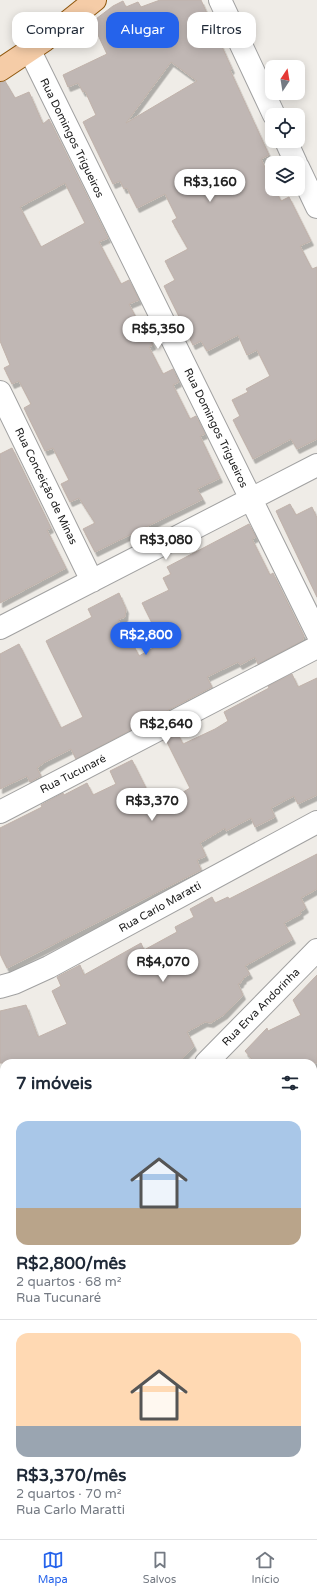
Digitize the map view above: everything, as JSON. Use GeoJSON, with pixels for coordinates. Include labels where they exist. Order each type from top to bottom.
{"type":"FeatureCollection","features":[{"type":"Feature","properties":{"kind":"main road"},"geometry":{"type":"LineString","coordinates":[[0,70],[30,51],[81,13],[95,0]]}},
{"type":"Feature","properties":{"kind":"street"},"geometry":{"type":"LineString","coordinates":[[220,0],[271,108]]}},
{"type":"Feature","properties":{"kind":"street","name":"Rua Domingos Trigueiros"},"geometry":{"type":"LineString","coordinates":[[30,51],[317,633]]}},
{"type":"Feature","properties":{"kind":"street"},"geometry":{"type":"LineString","coordinates":[[305,182],[317,207]]}},
{"type":"Feature","properties":{"kind":"street","name":"Rua Conceição de Minas"},"geometry":{"type":"LineString","coordinates":[[0,392],[92,581]]}},
{"type":"Feature","properties":{"kind":"street"},"geometry":{"type":"LineString","coordinates":[[0,628],[317,465]]}},
{"type":"Feature","properties":{"kind":"street","name":"Rua Tucunaré"},"geometry":{"type":"LineString","coordinates":[[0,812],[317,647]]}},
{"type":"Feature","properties":{"kind":"street","name":"Rua Carlo Maratti"},"geometry":{"type":"LineString","coordinates":[[0,987],[14,983],[49,967],[317,822]]}},
{"type":"Feature","properties":{"kind":"street","name":"Rua Erva Andorinha"},"geometry":{"type":"LineString","coordinates":[[210,1059],[317,950]]}},
{"type":"Feature","properties":{"kind":"building"},"geometry":{"type":"Polygon","coordinates":[[[160,0],[201,0],[206,12],[187,12],[187,48],[223,48],[232,69],[230,70],[269,155],[261,159],[265,167],[265,196],[278,196],[281,201],[289,197],[311,241],[300,246],[312,269],[317,267],[317,439],[297,449],[291,439],[253,459],[233,420],[240,416],[232,400],[248,392],[246,389],[270,376],[257,350],[247,355],[238,335],[207,351],[201,341],[193,345],[164,286],[175,280],[165,261],[188,249],[172,221],[177,218],[165,194],[137,208],[127,188],[124,189],[120,181],[113,184],[83,122],[96,115],[85,91],[83,92],[78,83],[68,87],[63,75],[107,54],[98,35],[98,17],[113,6],[123,1],[126,7],[138,2],[141,7],[160,0]],[[171,62],[126,123],[197,81],[171,62]]]}},
{"type":"Feature","properties":{"kind":"building"},"geometry":{"type":"Polygon","coordinates":[[[5,81],[15,98],[29,92],[43,124],[49,119],[108,238],[99,242],[121,284],[129,280],[139,300],[129,304],[141,327],[143,326],[153,345],[149,347],[163,374],[173,369],[179,382],[173,385],[190,419],[196,416],[205,434],[200,436],[220,478],[197,489],[203,499],[95,552],[83,529],[95,523],[79,498],[70,502],[61,484],[69,480],[53,448],[45,451],[24,408],[31,404],[19,381],[12,384],[4,368],[10,365],[0,341],[0,82],[5,81]],[[65,183],[20,207],[41,247],[85,223],[65,183]]]}},
{"type":"Feature","properties":{"kind":"building"},"geometry":{"type":"Polygon","coordinates":[[[12,448],[51,528],[47,530],[66,568],[0,603],[0,454],[12,448]]]}},
{"type":"Feature","properties":{"kind":"building"},"geometry":{"type":"Polygon","coordinates":[[[290,504],[296,515],[312,507],[317,518],[317,597],[276,511],[290,504]]]}},
{"type":"Feature","properties":{"kind":"building"},"geometry":{"type":"Polygon","coordinates":[[[249,524],[256,537],[252,539],[270,575],[273,573],[304,636],[302,641],[258,664],[255,657],[240,665],[238,662],[207,677],[212,687],[76,759],[71,749],[45,762],[37,768],[41,776],[30,782],[27,776],[0,789],[0,654],[19,644],[61,728],[83,717],[46,641],[92,617],[88,609],[119,593],[126,609],[125,617],[118,620],[132,648],[134,646],[139,656],[162,643],[142,603],[169,590],[163,578],[171,574],[167,567],[249,524]]]}},
{"type":"Feature","properties":{"kind":"building"},"geometry":{"type":"Polygon","coordinates":[[[292,674],[298,687],[317,678],[317,795],[298,804],[294,796],[271,808],[275,817],[255,827],[251,818],[226,831],[225,828],[200,843],[206,856],[197,860],[201,870],[7,968],[0,954],[0,828],[42,807],[41,805],[63,793],[64,795],[87,783],[93,795],[116,784],[110,771],[132,760],[155,806],[180,794],[190,788],[166,740],[178,734],[183,744],[215,729],[228,721],[224,712],[269,688],[268,686],[292,674]]]}},
{"type":"Feature","properties":{"kind":"building"},"geometry":{"type":"Polygon","coordinates":[[[317,854],[317,889],[301,898],[306,908],[300,912],[301,914],[284,923],[293,939],[245,966],[250,974],[243,978],[244,979],[241,983],[238,984],[243,995],[225,1014],[211,1023],[205,1022],[187,1032],[194,1046],[182,1059],[0,1059],[0,1011],[26,1005],[38,1037],[67,1024],[52,991],[61,986],[57,977],[80,965],[84,975],[141,943],[144,950],[177,932],[175,927],[194,917],[190,909],[212,897],[215,903],[228,897],[229,899],[317,854]]]}},
{"type":"Feature","properties":{"kind":"building"},"geometry":{"type":"Polygon","coordinates":[[[317,975],[317,1059],[252,1059],[245,1051],[267,1028],[268,1031],[301,1015],[293,1000],[317,975]]]}}]}
